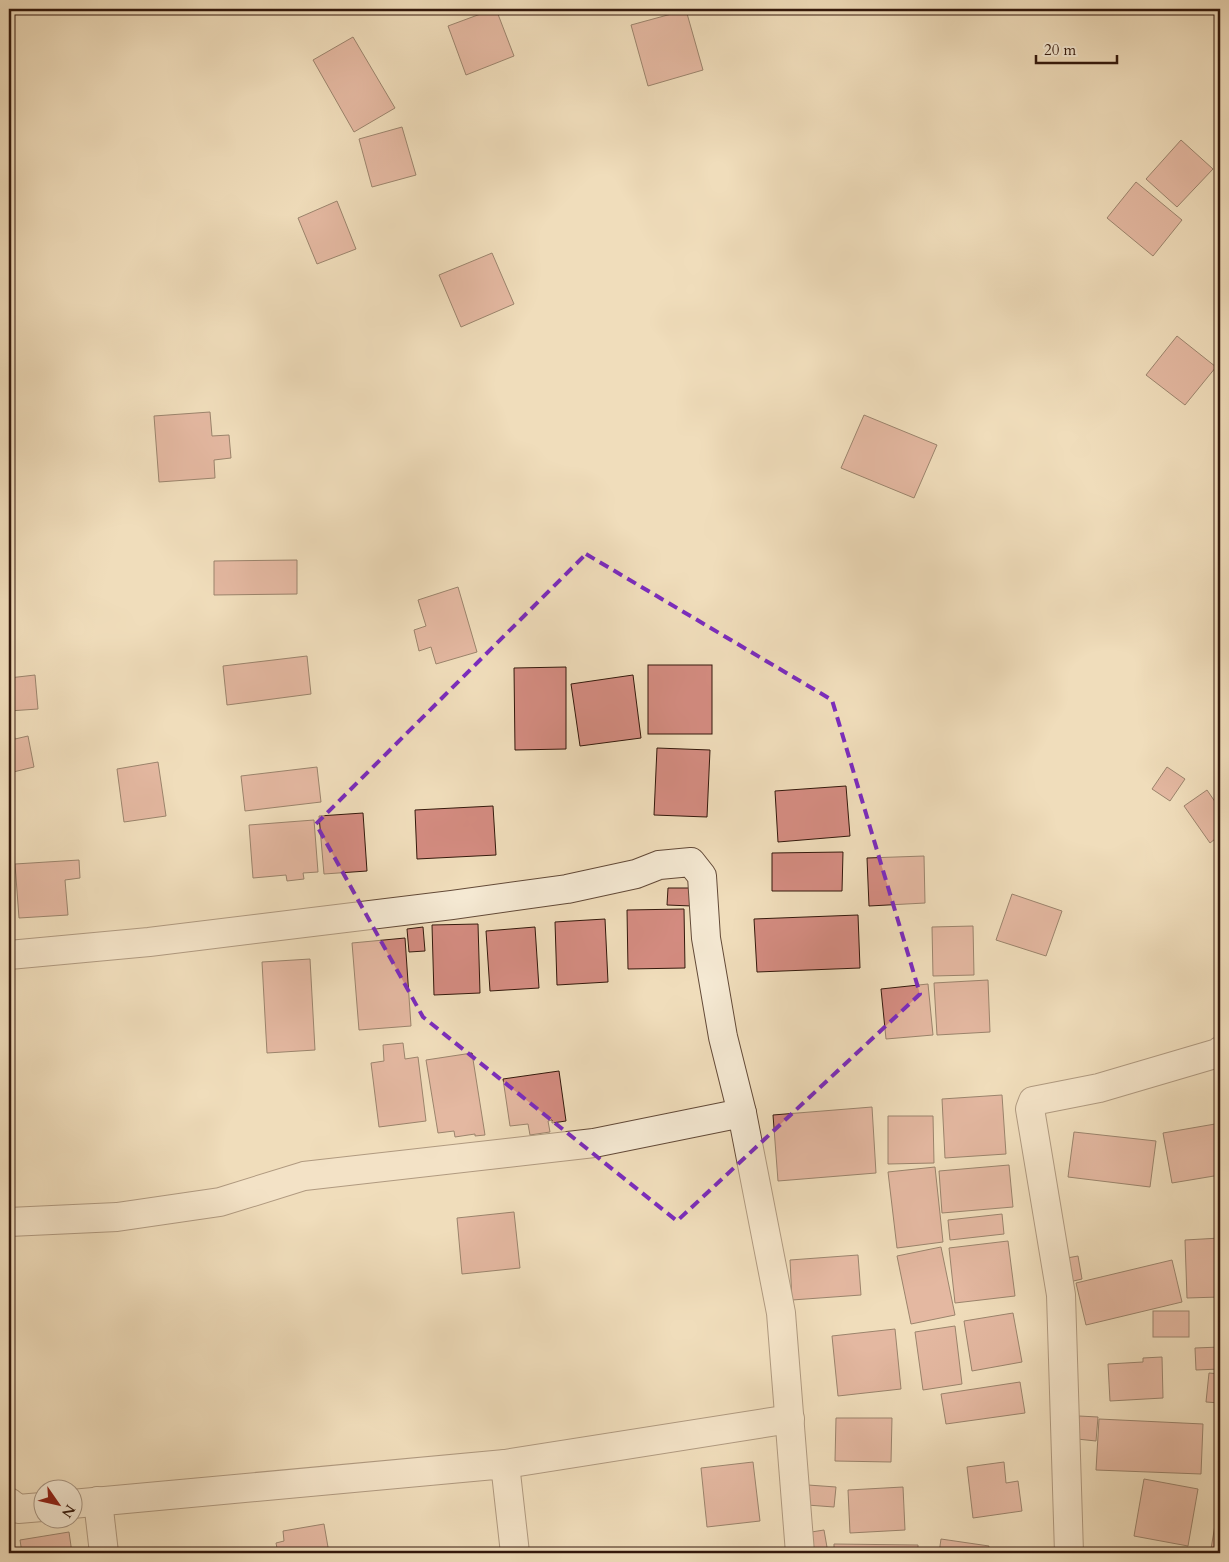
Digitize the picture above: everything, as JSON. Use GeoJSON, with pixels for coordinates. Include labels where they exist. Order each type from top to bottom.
{"type":"FeatureCollection","features":[{"type":"Feature","properties":{"kind":"street"},"geometry":{"type":"LineString","coordinates":[[9,955],[149,942],[452,905],[567,889],[636,874],[659,865],[691,862],[702,876],[708,947],[723,1037],[742,1113],[781,1314],[800,1553]]}},
{"type":"Feature","properties":{"kind":"street"},"geometry":{"type":"LineString","coordinates":[[1069,1553],[1061,1295],[1030,1109],[1033,1101],[1099,1088],[1220,1051]]}},
{"type":"Feature","properties":{"kind":"street"},"geometry":{"type":"LineString","coordinates":[[9,1222],[126,1216],[220,1202],[304,1176],[594,1143],[742,1113]]}},
{"type":"Feature","properties":{"kind":"street"},"geometry":{"type":"LineString","coordinates":[[104,1553],[85,1503],[505,1464],[790,1419]]}},
{"type":"Feature","properties":{"kind":"street"},"geometry":{"type":"LineString","coordinates":[[505,1464],[514,1553]]}},
{"type":"Feature","properties":{"kind":"street"},"geometry":{"type":"LineString","coordinates":[[9,1502],[18,1509],[32,1508]]}},
{"type":"Feature","properties":{"kind":"highlighted area"},"geometry":{"type":"Polygon","coordinates":[[[586,554],[832,700],[920,994],[677,1221],[423,1017],[316,824],[586,554]]]}},
{"type":"Feature","properties":{"kind":"building"},"geometry":{"type":"Polygon","coordinates":[[[496,9],[514,56],[466,75],[448,26],[496,9]]]}},
{"type":"Feature","properties":{"kind":"building"},"geometry":{"type":"Polygon","coordinates":[[[686,10],[703,70],[648,86],[631,25],[686,10]]]}},
{"type":"Feature","properties":{"kind":"building"},"geometry":{"type":"Polygon","coordinates":[[[353,37],[395,108],[354,132],[313,60],[353,37]]]}},
{"type":"Feature","properties":{"kind":"building"},"geometry":{"type":"Polygon","coordinates":[[[402,127],[416,175],[372,187],[359,139],[402,127]]]}},
{"type":"Feature","properties":{"kind":"building"},"geometry":{"type":"Polygon","coordinates":[[[1181,140],[1213,169],[1177,207],[1146,179],[1181,140]]]}},
{"type":"Feature","properties":{"kind":"building"},"geometry":{"type":"Polygon","coordinates":[[[1136,182],[1182,220],[1153,256],[1107,218],[1136,182]]]}},
{"type":"Feature","properties":{"kind":"building"},"geometry":{"type":"Polygon","coordinates":[[[337,201],[356,249],[317,264],[298,218],[337,201]]]}},
{"type":"Feature","properties":{"kind":"building"},"geometry":{"type":"Polygon","coordinates":[[[492,253],[514,304],[461,327],[439,275],[492,253]]]}},
{"type":"Feature","properties":{"kind":"building"},"geometry":{"type":"Polygon","coordinates":[[[1177,336],[1216,367],[1185,405],[1146,375],[1177,336]]]}},
{"type":"Feature","properties":{"kind":"building"},"geometry":{"type":"Polygon","coordinates":[[[210,412],[212,436],[229,435],[231,458],[214,460],[215,478],[159,482],[154,416],[210,412]]]}},
{"type":"Feature","properties":{"kind":"building"},"geometry":{"type":"Polygon","coordinates":[[[864,415],[937,445],[914,498],[841,468],[864,415]]]}},
{"type":"Feature","properties":{"kind":"building"},"geometry":{"type":"Polygon","coordinates":[[[297,560],[297,594],[214,595],[214,561],[297,560]]]}},
{"type":"Feature","properties":{"kind":"building"},"geometry":{"type":"Polygon","coordinates":[[[458,587],[477,652],[436,664],[431,647],[419,651],[414,630],[426,626],[418,600],[458,587]]]}},
{"type":"Feature","properties":{"kind":"building"},"geometry":{"type":"Polygon","coordinates":[[[307,656],[311,694],[227,705],[223,666],[307,656]]]}},
{"type":"Feature","properties":{"kind":"building"},"geometry":{"type":"Polygon","coordinates":[[[648,665],[712,665],[712,734],[648,734],[648,665]]]}},
{"type":"Feature","properties":{"kind":"building"},"geometry":{"type":"Polygon","coordinates":[[[566,667],[566,749],[515,750],[514,668],[566,667]]]}},
{"type":"Feature","properties":{"kind":"building"},"geometry":{"type":"Polygon","coordinates":[[[35,675],[38,709],[9,711],[9,678],[35,675]]]}},
{"type":"Feature","properties":{"kind":"building"},"geometry":{"type":"Polygon","coordinates":[[[633,675],[641,738],[580,746],[571,684],[633,675]]]}},
{"type":"Feature","properties":{"kind":"building"},"geometry":{"type":"Polygon","coordinates":[[[9,723],[12,723],[15,739],[28,736],[34,767],[9,773],[9,723]]]}},
{"type":"Feature","properties":{"kind":"building"},"geometry":{"type":"Polygon","coordinates":[[[657,748],[710,750],[707,817],[654,815],[657,748]]]}},
{"type":"Feature","properties":{"kind":"building"},"geometry":{"type":"Polygon","coordinates":[[[158,762],[166,816],[124,822],[117,769],[158,762]]]}},
{"type":"Feature","properties":{"kind":"building"},"geometry":{"type":"Polygon","coordinates":[[[317,767],[321,802],[245,811],[241,776],[317,767]]]}},
{"type":"Feature","properties":{"kind":"building"},"geometry":{"type":"Polygon","coordinates":[[[1167,767],[1185,779],[1170,801],[1152,789],[1167,767]]]}},
{"type":"Feature","properties":{"kind":"building"},"geometry":{"type":"Polygon","coordinates":[[[846,786],[850,836],[778,842],[775,791],[846,786]]]}},
{"type":"Feature","properties":{"kind":"building"},"geometry":{"type":"Polygon","coordinates":[[[1207,790],[1220,809],[1220,835],[1210,843],[1184,806],[1207,790]]]}},
{"type":"Feature","properties":{"kind":"building"},"geometry":{"type":"Polygon","coordinates":[[[493,806],[496,855],[417,859],[415,810],[493,806]]]}},
{"type":"Feature","properties":{"kind":"building"},"geometry":{"type":"Polygon","coordinates":[[[363,813],[367,871],[324,874],[319,816],[363,813]]]}},
{"type":"Feature","properties":{"kind":"building"},"geometry":{"type":"Polygon","coordinates":[[[314,820],[318,872],[303,873],[304,879],[287,881],[286,875],[253,878],[249,825],[314,820]]]}},
{"type":"Feature","properties":{"kind":"building"},"geometry":{"type":"Polygon","coordinates":[[[843,852],[842,891],[772,891],[772,853],[843,852]]]}},
{"type":"Feature","properties":{"kind":"building"},"geometry":{"type":"Polygon","coordinates":[[[924,856],[925,903],[869,906],[867,858],[924,856]]]}},
{"type":"Feature","properties":{"kind":"building"},"geometry":{"type":"Polygon","coordinates":[[[79,860],[80,878],[65,880],[68,915],[19,918],[15,864],[79,860]]]}},
{"type":"Feature","properties":{"kind":"building"},"geometry":{"type":"Polygon","coordinates":[[[668,888],[692,888],[692,906],[667,905],[668,888]]]}},
{"type":"Feature","properties":{"kind":"building"},"geometry":{"type":"Polygon","coordinates":[[[1012,894],[1062,911],[1046,956],[996,940],[1012,894]]]}},
{"type":"Feature","properties":{"kind":"building"},"geometry":{"type":"Polygon","coordinates":[[[684,909],[685,968],[628,969],[627,910],[684,909]]]}},
{"type":"Feature","properties":{"kind":"building"},"geometry":{"type":"Polygon","coordinates":[[[858,915],[860,968],[757,972],[754,919],[858,915]]]}},
{"type":"Feature","properties":{"kind":"building"},"geometry":{"type":"Polygon","coordinates":[[[605,919],[608,982],[557,985],[555,922],[605,919]]]}},
{"type":"Feature","properties":{"kind":"building"},"geometry":{"type":"Polygon","coordinates":[[[478,924],[480,993],[434,995],[432,925],[478,924]]]}},
{"type":"Feature","properties":{"kind":"building"},"geometry":{"type":"Polygon","coordinates":[[[973,926],[974,975],[933,976],[932,927],[973,926]]]}},
{"type":"Feature","properties":{"kind":"building"},"geometry":{"type":"Polygon","coordinates":[[[423,927],[425,951],[409,952],[407,929],[423,927]]]}},
{"type":"Feature","properties":{"kind":"building"},"geometry":{"type":"Polygon","coordinates":[[[535,927],[539,988],[490,991],[486,931],[535,927]]]}},
{"type":"Feature","properties":{"kind":"building"},"geometry":{"type":"Polygon","coordinates":[[[405,938],[411,1026],[359,1030],[352,943],[405,938]]]}},
{"type":"Feature","properties":{"kind":"building"},"geometry":{"type":"Polygon","coordinates":[[[310,959],[315,1050],[267,1053],[262,962],[310,959]]]}},
{"type":"Feature","properties":{"kind":"building"},"geometry":{"type":"Polygon","coordinates":[[[988,980],[990,1032],[937,1035],[934,983],[988,980]]]}},
{"type":"Feature","properties":{"kind":"building"},"geometry":{"type":"Polygon","coordinates":[[[928,984],[933,1035],[886,1039],[881,989],[928,984]]]}},
{"type":"Feature","properties":{"kind":"building"},"geometry":{"type":"Polygon","coordinates":[[[403,1043],[405,1059],[418,1057],[426,1121],[379,1127],[371,1063],[384,1061],[383,1045],[403,1043]]]}},
{"type":"Feature","properties":{"kind":"building"},"geometry":{"type":"Polygon","coordinates":[[[472,1053],[485,1135],[475,1136],[475,1134],[455,1137],[454,1131],[438,1133],[426,1060],[472,1053]]]}},
{"type":"Feature","properties":{"kind":"building"},"geometry":{"type":"Polygon","coordinates":[[[559,1071],[566,1121],[552,1123],[552,1120],[548,1121],[550,1132],[530,1135],[528,1124],[510,1126],[503,1079],[559,1071]]]}},
{"type":"Feature","properties":{"kind":"building"},"geometry":{"type":"Polygon","coordinates":[[[1002,1095],[1006,1154],[945,1158],[942,1099],[1002,1095]]]}},
{"type":"Feature","properties":{"kind":"building"},"geometry":{"type":"Polygon","coordinates":[[[872,1107],[876,1173],[778,1181],[773,1115],[872,1107]]]}},
{"type":"Feature","properties":{"kind":"building"},"geometry":{"type":"Polygon","coordinates":[[[888,1116],[933,1116],[934,1163],[888,1164],[888,1116]]]}},
{"type":"Feature","properties":{"kind":"building"},"geometry":{"type":"Polygon","coordinates":[[[1215,1124],[1220,1155],[1220,1175],[1172,1183],[1163,1133],[1215,1124]]]}},
{"type":"Feature","properties":{"kind":"building"},"geometry":{"type":"Polygon","coordinates":[[[1074,1132],[1156,1141],[1150,1187],[1068,1177],[1074,1132]]]}},
{"type":"Feature","properties":{"kind":"building"},"geometry":{"type":"Polygon","coordinates":[[[1009,1165],[1013,1207],[942,1213],[939,1171],[1009,1165]]]}},
{"type":"Feature","properties":{"kind":"building"},"geometry":{"type":"Polygon","coordinates":[[[935,1167],[943,1242],[897,1248],[888,1172],[935,1167]]]}},
{"type":"Feature","properties":{"kind":"building"},"geometry":{"type":"Polygon","coordinates":[[[514,1212],[520,1268],[462,1274],[457,1218],[514,1212]]]}},
{"type":"Feature","properties":{"kind":"building"},"geometry":{"type":"Polygon","coordinates":[[[1002,1214],[1004,1234],[950,1240],[948,1220],[1002,1214]]]}},
{"type":"Feature","properties":{"kind":"building"},"geometry":{"type":"Polygon","coordinates":[[[1220,1238],[1220,1297],[1187,1298],[1185,1240],[1220,1238]]]}},
{"type":"Feature","properties":{"kind":"building"},"geometry":{"type":"Polygon","coordinates":[[[1008,1241],[1015,1296],[955,1303],[949,1248],[1008,1241]]]}},
{"type":"Feature","properties":{"kind":"building"},"geometry":{"type":"Polygon","coordinates":[[[941,1247],[955,1315],[911,1324],[897,1256],[941,1247]]]}},
{"type":"Feature","properties":{"kind":"building"},"geometry":{"type":"Polygon","coordinates":[[[858,1255],[861,1295],[792,1300],[790,1260],[858,1255]]]}},
{"type":"Feature","properties":{"kind":"building"},"geometry":{"type":"Polygon","coordinates":[[[1078,1256],[1082,1279],[1061,1284],[1056,1260],[1078,1256]]]}},
{"type":"Feature","properties":{"kind":"building"},"geometry":{"type":"Polygon","coordinates":[[[1172,1260],[1182,1302],[1086,1325],[1076,1283],[1172,1260]]]}},
{"type":"Feature","properties":{"kind":"building"},"geometry":{"type":"Polygon","coordinates":[[[1153,1311],[1189,1311],[1189,1337],[1153,1337],[1153,1311]]]}},
{"type":"Feature","properties":{"kind":"building"},"geometry":{"type":"Polygon","coordinates":[[[1013,1313],[1022,1362],[972,1371],[964,1321],[1013,1313]]]}},
{"type":"Feature","properties":{"kind":"building"},"geometry":{"type":"Polygon","coordinates":[[[955,1326],[962,1384],[923,1390],[915,1332],[955,1326]]]}},
{"type":"Feature","properties":{"kind":"building"},"geometry":{"type":"Polygon","coordinates":[[[895,1329],[901,1389],[838,1396],[832,1336],[895,1329]]]}},
{"type":"Feature","properties":{"kind":"building"},"geometry":{"type":"Polygon","coordinates":[[[1220,1347],[1220,1369],[1196,1370],[1195,1348],[1220,1347]]]}},
{"type":"Feature","properties":{"kind":"building"},"geometry":{"type":"Polygon","coordinates":[[[1162,1357],[1163,1398],[1110,1401],[1108,1364],[1143,1362],[1143,1358],[1162,1357]]]}},
{"type":"Feature","properties":{"kind":"building"},"geometry":{"type":"Polygon","coordinates":[[[1209,1373],[1220,1374],[1220,1403],[1206,1402],[1209,1373]]]}},
{"type":"Feature","properties":{"kind":"building"},"geometry":{"type":"Polygon","coordinates":[[[1020,1382],[1025,1413],[946,1424],[941,1394],[1020,1382]]]}},
{"type":"Feature","properties":{"kind":"building"},"geometry":{"type":"Polygon","coordinates":[[[1216,1414],[1220,1414],[1220,1460],[1217,1460],[1216,1414]]]}},
{"type":"Feature","properties":{"kind":"building"},"geometry":{"type":"Polygon","coordinates":[[[1079,1416],[1098,1417],[1096,1441],[1077,1439],[1079,1416]]]}},
{"type":"Feature","properties":{"kind":"building"},"geometry":{"type":"Polygon","coordinates":[[[836,1418],[892,1418],[891,1462],[835,1461],[836,1418]]]}},
{"type":"Feature","properties":{"kind":"building"},"geometry":{"type":"Polygon","coordinates":[[[1099,1419],[1203,1424],[1201,1474],[1096,1470],[1099,1419]]]}},
{"type":"Feature","properties":{"kind":"building"},"geometry":{"type":"Polygon","coordinates":[[[753,1462],[760,1521],[707,1527],[701,1468],[753,1462]]]}},
{"type":"Feature","properties":{"kind":"building"},"geometry":{"type":"Polygon","coordinates":[[[1004,1462],[1006,1483],[1018,1481],[1022,1511],[973,1518],[967,1467],[1004,1462]]]}},
{"type":"Feature","properties":{"kind":"building"},"geometry":{"type":"Polygon","coordinates":[[[1144,1479],[1198,1489],[1188,1546],[1134,1536],[1144,1479]]]}},
{"type":"Feature","properties":{"kind":"building"},"geometry":{"type":"Polygon","coordinates":[[[808,1485],[836,1487],[834,1507],[807,1505],[808,1485]]]}},
{"type":"Feature","properties":{"kind":"building"},"geometry":{"type":"Polygon","coordinates":[[[903,1487],[905,1530],[850,1533],[848,1490],[903,1487]]]}},
{"type":"Feature","properties":{"kind":"building"},"geometry":{"type":"Polygon","coordinates":[[[1216,1519],[1220,1520],[1220,1551],[1211,1549],[1216,1519]]]}},
{"type":"Feature","properties":{"kind":"building"},"geometry":{"type":"Polygon","coordinates":[[[324,1524],[329,1553],[278,1553],[276,1543],[284,1541],[283,1531],[324,1524]]]}},
{"type":"Feature","properties":{"kind":"building"},"geometry":{"type":"Polygon","coordinates":[[[824,1530],[828,1553],[809,1553],[805,1533],[824,1530]]]}},
{"type":"Feature","properties":{"kind":"building"},"geometry":{"type":"Polygon","coordinates":[[[69,1532],[72,1553],[22,1553],[20,1540],[69,1532]]]}},
{"type":"Feature","properties":{"kind":"building"},"geometry":{"type":"Polygon","coordinates":[[[941,1539],[989,1546],[988,1553],[939,1553],[941,1539]]]}},
{"type":"Feature","properties":{"kind":"building"},"geometry":{"type":"Polygon","coordinates":[[[834,1544],[918,1545],[918,1553],[834,1553],[834,1544]]]}},
{"type":"Feature","properties":{"kind":"building"},"geometry":{"type":"Polygon","coordinates":[[[476,1548],[477,1553],[424,1553],[476,1548]]]}},
{"type":"Feature","properties":{"kind":"building"},"geometry":{"type":"Polygon","coordinates":[[[1100,1549],[1138,1553],[1099,1553],[1100,1549]]]}}]}
